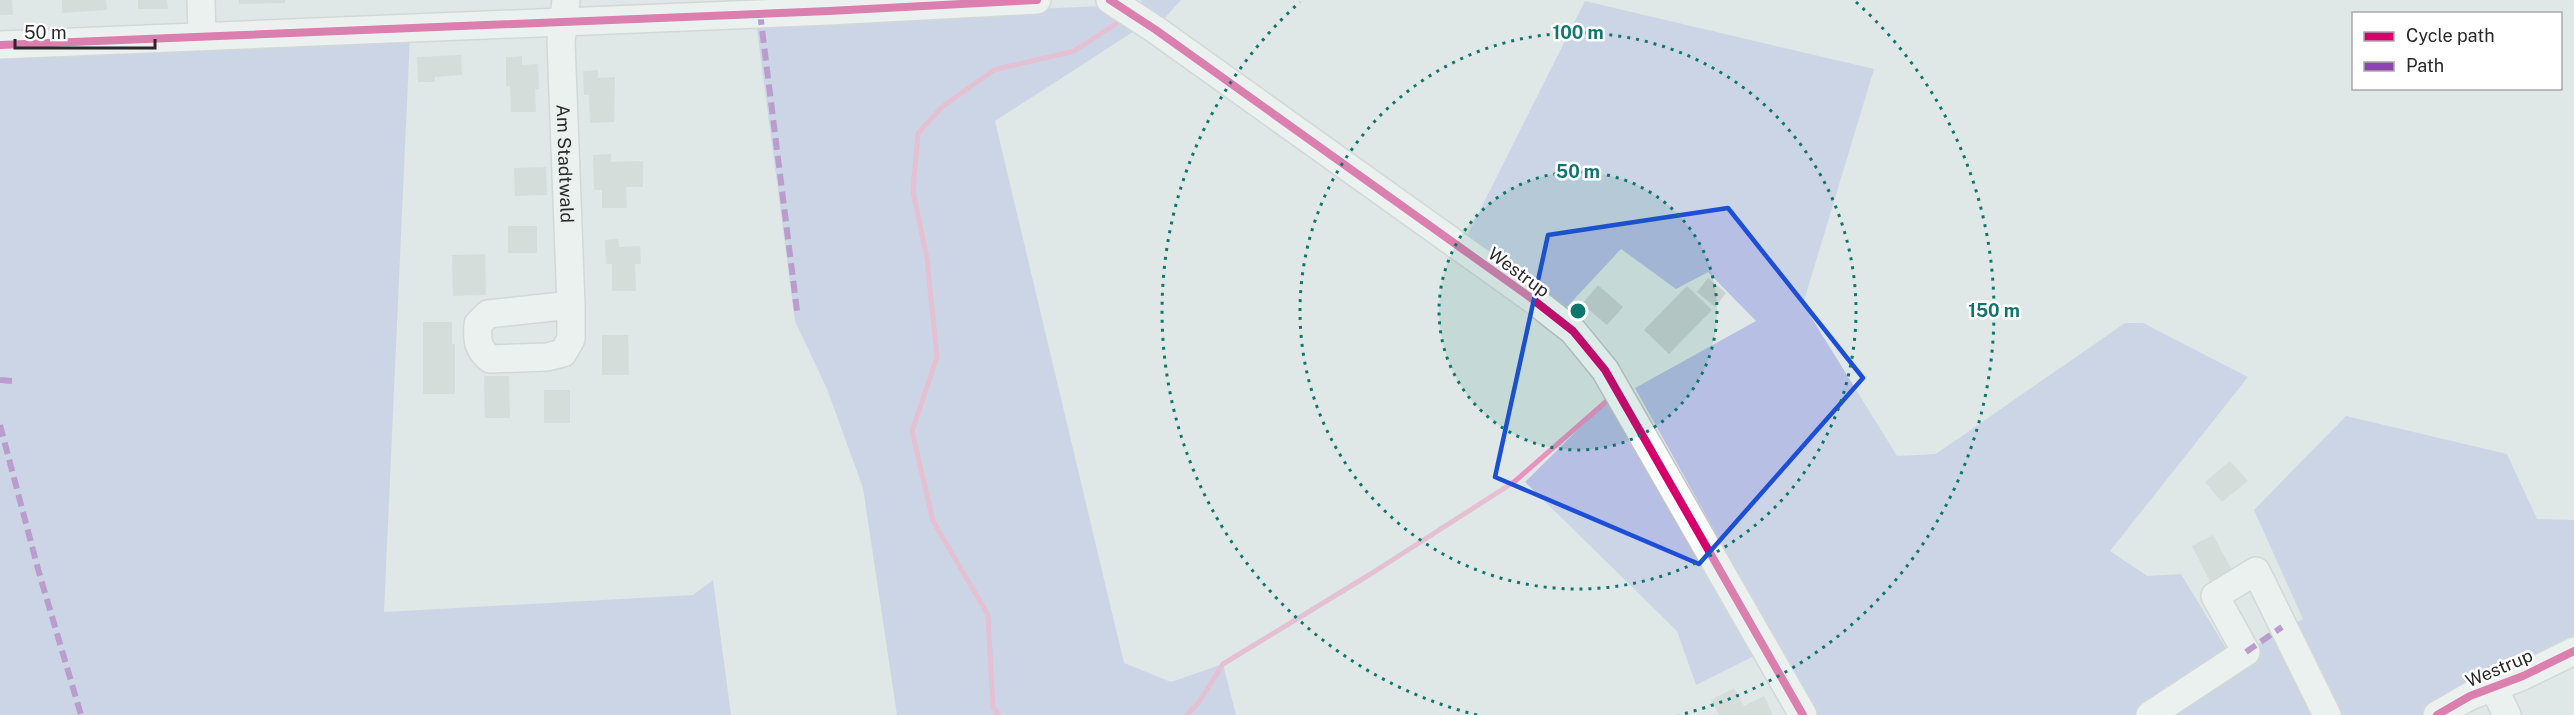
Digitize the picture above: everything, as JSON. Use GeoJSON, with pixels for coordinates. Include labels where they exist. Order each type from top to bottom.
{"type":"FeatureCollection","features":[{"type":"Feature","properties":{"kind":"street"},"geometry":{"type":"LineString","coordinates":[[201,0],[202,36]]}},
{"type":"Feature","properties":{"kind":"street"},"geometry":{"type":"LineString","coordinates":[[0,45],[202,36],[565,11],[829,11],[1037,0]]}},
{"type":"Feature","properties":{"kind":"street","name":"Westrup"},"geometry":{"type":"LineString","coordinates":[[1110,0],[1176,44],[1531,298],[1572,331],[1591,350],[1626,404],[1803,715]]}},
{"type":"Feature","properties":{"kind":"street","name":"Am Stadtwald"},"geometry":{"type":"LineString","coordinates":[[565,11],[561,41],[571,306]]}},
{"type":"Feature","properties":{"kind":"street"},"geometry":{"type":"LineString","coordinates":[[2150,715],[2246,652],[2215,596],[2256,571],[2326,715]]}},
{"type":"Feature","properties":{"kind":"street","name":"Westrup"},"geometry":{"type":"LineString","coordinates":[[2437,715],[2470,696],[2574,651]]}},
{"type":"Feature","properties":{"kind":"street","name":"Westrup"},"geometry":{"type":"LineString","coordinates":[[2493,686],[2507,715]]}},
{"type":"Feature","properties":{"kind":"highlighted area"},"geometry":{"type":"Polygon","coordinates":[[[1728,208],[1863,378],[1699,564],[1495,477],[1548,235],[1728,208]]]}},
{"type":"Feature","properties":{"kind":"shaded area"},"geometry":{"type":"Polygon","coordinates":[[[1141,0],[1181,0],[1162,21],[1143,6],[1141,0]]]}},
{"type":"Feature","properties":{"kind":"shaded area"},"geometry":{"type":"Polygon","coordinates":[[[1585,1],[1874,69],[1803,304],[1897,456],[1936,454],[2125,323],[2143,323],[2248,377],[2110,551],[2147,576],[2181,574],[2232,658],[2303,619],[2254,510],[2346,416],[2507,454],[2537,519],[2574,520],[2574,637],[2432,715],[1817,715],[1635,388],[1756,321],[1708,272],[1676,289],[1621,249],[1566,308],[1467,236],[1585,1]]]}},
{"type":"Feature","properties":{"kind":"shaded area"},"geometry":{"type":"Polygon","coordinates":[[[1100,6],[1139,28],[995,121],[1124,663],[1171,682],[1223,664],[1236,715],[897,715],[863,488],[827,389],[795,321],[756,22],[1100,6]]]}},
{"type":"Feature","properties":{"kind":"shaded area"},"geometry":{"type":"Polygon","coordinates":[[[410,36],[384,612],[693,595],[713,580],[731,715],[0,715],[0,51],[410,36]]]}},
{"type":"Feature","properties":{"kind":"shaded area"},"geometry":{"type":"Polygon","coordinates":[[[1609,399],[1758,654],[1696,685],[1677,631],[1525,482],[1609,399]]]}},
{"type":"Feature","properties":{"kind":"building"},"geometry":{"type":"Polygon","coordinates":[[[0,0],[12,0],[13,15],[0,15],[0,0]]]}},
{"type":"Feature","properties":{"kind":"building"},"geometry":{"type":"Polygon","coordinates":[[[62,0],[106,0],[107,10],[62,13],[62,0]]]}},
{"type":"Feature","properties":{"kind":"building"},"geometry":{"type":"Polygon","coordinates":[[[138,0],[167,0],[168,9],[138,9],[138,0]]]}},
{"type":"Feature","properties":{"kind":"building"},"geometry":{"type":"Polygon","coordinates":[[[239,0],[285,0],[285,3],[239,4],[239,0]]]}},
{"type":"Feature","properties":{"kind":"building"},"geometry":{"type":"Polygon","coordinates":[[[461,55],[462,75],[435,77],[435,82],[418,82],[417,57],[461,55]]]}},
{"type":"Feature","properties":{"kind":"building"},"geometry":{"type":"Polygon","coordinates":[[[522,56],[522,65],[538,64],[539,89],[535,89],[536,112],[511,112],[510,86],[506,86],[506,57],[522,56]]]}},
{"type":"Feature","properties":{"kind":"building"},"geometry":{"type":"Polygon","coordinates":[[[598,70],[598,78],[615,77],[614,122],[590,123],[589,95],[584,95],[583,71],[598,70]]]}},
{"type":"Feature","properties":{"kind":"building"},"geometry":{"type":"Polygon","coordinates":[[[611,154],[611,162],[643,161],[643,187],[626,187],[627,208],[602,208],[602,190],[594,190],[593,155],[611,154]]]}},
{"type":"Feature","properties":{"kind":"building"},"geometry":{"type":"Polygon","coordinates":[[[546,167],[547,195],[515,196],[514,168],[546,167]]]}},
{"type":"Feature","properties":{"kind":"building"},"geometry":{"type":"Polygon","coordinates":[[[508,226],[537,226],[537,253],[508,253],[508,226]]]}},
{"type":"Feature","properties":{"kind":"building"},"geometry":{"type":"Polygon","coordinates":[[[618,239],[619,247],[640,246],[641,264],[635,264],[636,291],[612,291],[612,264],[606,264],[605,240],[618,239]]]}},
{"type":"Feature","properties":{"kind":"building"},"geometry":{"type":"Polygon","coordinates":[[[485,254],[486,295],[453,296],[452,255],[485,254]]]}},
{"type":"Feature","properties":{"kind":"building"},"geometry":{"type":"Polygon","coordinates":[[[1708,278],[1726,293],[1715,307],[1697,292],[1708,278]]]}},
{"type":"Feature","properties":{"kind":"building"},"geometry":{"type":"Polygon","coordinates":[[[1598,285],[1623,307],[1607,325],[1582,304],[1598,285]]]}},
{"type":"Feature","properties":{"kind":"building"},"geometry":{"type":"Polygon","coordinates":[[[1687,286],[1712,310],[1669,354],[1644,330],[1687,286]]]}},
{"type":"Feature","properties":{"kind":"building"},"geometry":{"type":"Polygon","coordinates":[[[423,322],[452,322],[452,344],[455,344],[455,394],[423,394],[423,322]]]}},
{"type":"Feature","properties":{"kind":"building"},"geometry":{"type":"Polygon","coordinates":[[[602,335],[628,335],[629,375],[602,375],[602,335]]]}},
{"type":"Feature","properties":{"kind":"building"},"geometry":{"type":"Polygon","coordinates":[[[484,376],[509,376],[510,418],[485,418],[484,376]]]}},
{"type":"Feature","properties":{"kind":"building"},"geometry":{"type":"Polygon","coordinates":[[[544,390],[570,390],[570,423],[544,423],[544,390]]]}},
{"type":"Feature","properties":{"kind":"building"},"geometry":{"type":"Polygon","coordinates":[[[2230,461],[2248,481],[2222,502],[2205,482],[2230,461]]]}},
{"type":"Feature","properties":{"kind":"building"},"geometry":{"type":"Polygon","coordinates":[[[2213,535],[2233,572],[2211,584],[2192,546],[2213,535]]]}},
{"type":"Feature","properties":{"kind":"building"},"geometry":{"type":"Polygon","coordinates":[[[1734,688],[1744,706],[1764,696],[1773,715],[1719,715],[1711,700],[1734,688]]]}},
{"type":"Feature","properties":{"kind":"waterway"},"geometry":{"type":"LineString","coordinates":[[999,715],[993,708],[988,615],[933,521],[912,431],[937,357],[927,259],[913,191],[918,133],[942,107],[994,70],[1074,51],[1117,23]]}},
{"type":"Feature","properties":{"kind":"waterway"},"geometry":{"type":"LineString","coordinates":[[1187,715],[1199,702],[1223,664],[1369,575],[1514,482],[1609,399]]}},
{"type":"Feature","properties":{"kind":"marked path"},"geometry":{"type":"LineString","coordinates":[[760,13],[797,311]]}},
{"type":"Feature","properties":{"kind":"marked path"},"geometry":{"type":"LineString","coordinates":[[0,380],[12,381]]}},
{"type":"Feature","properties":{"kind":"marked path"},"geometry":{"type":"LineString","coordinates":[[0,425],[38,569],[81,715]]}},
{"type":"Feature","properties":{"kind":"marked path"},"geometry":{"type":"LineString","coordinates":[[2246,652],[2282,627]]}},
{"type":"Feature","properties":{"kind":"cycle path"},"geometry":{"type":"LineString","coordinates":[[0,45],[829,11],[1037,0]]}},
{"type":"Feature","properties":{"kind":"cycle path"},"geometry":{"type":"LineString","coordinates":[[1110,0],[1156,30],[1531,298],[1573,331],[1605,370],[1803,715]]}},
{"type":"Feature","properties":{"kind":"cycle path"},"geometry":{"type":"LineString","coordinates":[[2437,715],[2470,696],[2523,676],[2574,651]]}}]}
